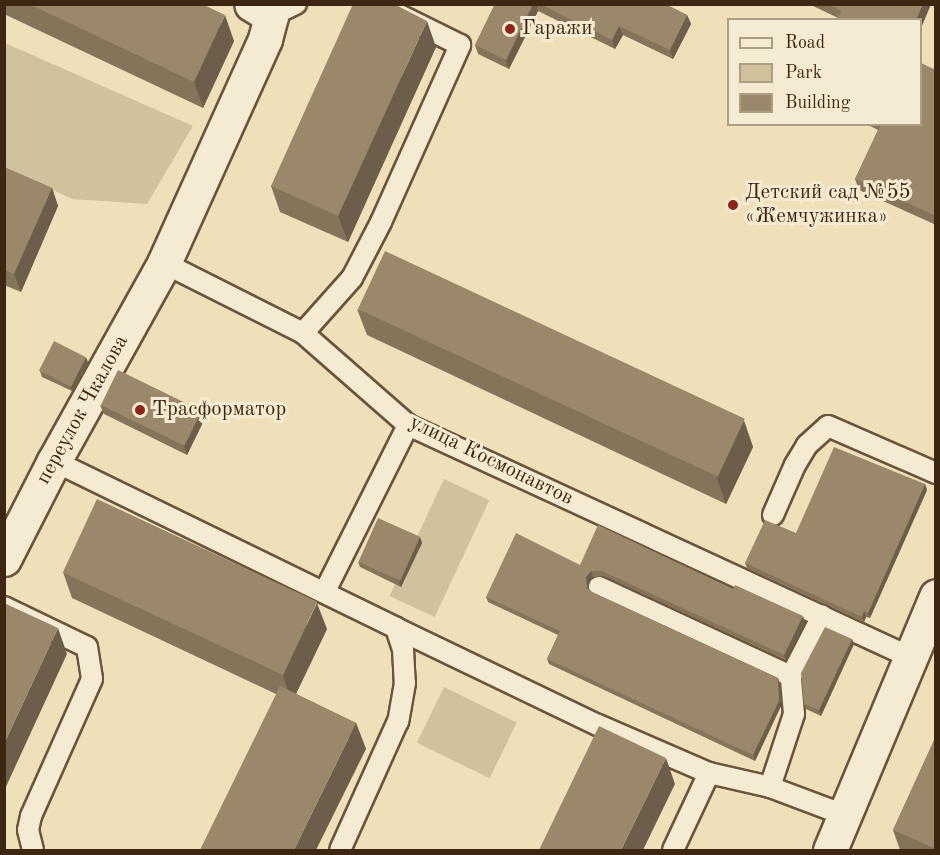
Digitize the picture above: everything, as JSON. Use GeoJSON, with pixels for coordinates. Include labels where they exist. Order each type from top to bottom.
{"type":"FeatureCollection","features":[{"type":"Feature","properties":{"kind":"street"},"geometry":{"type":"LineString","coordinates":[[164,263],[266,39],[273,8]]}},
{"type":"Feature","properties":{"kind":"street","name":"переулок Чкалова"},"geometry":{"type":"LineString","coordinates":[[4,559],[54,461],[164,263]]}},
{"type":"Feature","properties":{"kind":"street"},"geometry":{"type":"LineString","coordinates":[[834,849],[845,815],[936,596]]}},
{"type":"Feature","properties":{"kind":"lane"},"geometry":{"type":"LineString","coordinates":[[303,333],[352,278],[381,222],[460,45],[377,4]]}},
{"type":"Feature","properties":{"kind":"lane","name":"улица Космонавтов"},"geometry":{"type":"LineString","coordinates":[[164,263],[303,333],[408,425],[910,657]]}},
{"type":"Feature","properties":{"kind":"lane"},"geometry":{"type":"LineString","coordinates":[[325,591],[408,425]]}},
{"type":"Feature","properties":{"kind":"lane"},"geometry":{"type":"LineString","coordinates":[[774,515],[807,445],[828,426],[936,473]]}},
{"type":"Feature","properties":{"kind":"lane"},"geometry":{"type":"LineString","coordinates":[[54,461],[325,591],[598,726],[709,773],[771,787],[845,815]]}},
{"type":"Feature","properties":{"kind":"lane"},"geometry":{"type":"LineString","coordinates":[[598,587],[791,676]]}},
{"type":"Feature","properties":{"kind":"lane"},"geometry":{"type":"LineString","coordinates":[[4,607],[87,647],[92,680],[31,816],[28,830],[33,850]]}},
{"type":"Feature","properties":{"kind":"lane"},"geometry":{"type":"LineString","coordinates":[[771,787],[794,714],[791,676],[822,616]]}},
{"type":"Feature","properties":{"kind":"lane"},"geometry":{"type":"LineString","coordinates":[[340,850],[398,721],[405,683],[403,649],[396,628]]}},
{"type":"Feature","properties":{"kind":"lane"},"geometry":{"type":"LineString","coordinates":[[674,850],[709,773]]}},
{"type":"Feature","properties":{"kind":"green space"},"geometry":{"type":"Polygon","coordinates":[[[5,43],[193,126],[147,204],[72,199],[5,167],[5,43]]]}},
{"type":"Feature","properties":{"kind":"green space"},"geometry":{"type":"Polygon","coordinates":[[[444,479],[489,500],[435,617],[389,596],[444,479]]]}},
{"type":"Feature","properties":{"kind":"green space"},"geometry":{"type":"Polygon","coordinates":[[[444,687],[517,723],[490,778],[417,743],[444,687]]]}},
{"type":"Feature","properties":{"kind":"building"},"geometry":{"type":"Polygon","coordinates":[[[29,4],[202,4],[225,15],[194,82],[29,4]]]}},
{"type":"Feature","properties":{"kind":"building"},"geometry":{"type":"Polygon","coordinates":[[[353,4],[394,4],[427,21],[338,216],[271,186],[353,4]]]}},
{"type":"Feature","properties":{"kind":"building","name":"Гаражи"},"geometry":{"type":"Polygon","coordinates":[[[495,4],[533,4],[506,60],[475,45],[495,4]]]}},
{"type":"Feature","properties":{"kind":"building"},"geometry":{"type":"Polygon","coordinates":[[[540,4],[665,4],[687,15],[670,50],[619,26],[612,40],[540,4]]]}},
{"type":"Feature","properties":{"kind":"building"},"geometry":{"type":"Polygon","coordinates":[[[828,4],[923,4],[917,18],[838,18],[841,11],[828,4]]]}},
{"type":"Feature","properties":{"kind":"building"},"geometry":{"type":"Polygon","coordinates":[[[922,63],[936,70],[936,216],[855,179],[880,126],[922,126],[922,63]]]}},
{"type":"Feature","properties":{"kind":"building"},"geometry":{"type":"Polygon","coordinates":[[[4,167],[52,188],[14,274],[4,270],[4,167]]]}},
{"type":"Feature","properties":{"kind":"building"},"geometry":{"type":"Polygon","coordinates":[[[385,251],[745,419],[718,477],[358,309],[385,251]]]}},
{"type":"Feature","properties":{"kind":"building"},"geometry":{"type":"Polygon","coordinates":[[[54,341],[86,357],[71,387],[39,370],[54,341]]]}},
{"type":"Feature","properties":{"kind":"building"},"geometry":{"type":"Polygon","coordinates":[[[118,370],[202,411],[184,446],[101,405],[118,370]]]}},
{"type":"Feature","properties":{"kind":"building"},"geometry":{"type":"Polygon","coordinates":[[[834,447],[925,484],[868,613],[864,611],[862,617],[745,563],[765,520],[796,533],[834,447]]]}},
{"type":"Feature","properties":{"kind":"building"},"geometry":{"type":"Polygon","coordinates":[[[97,499],[317,602],[283,675],[63,572],[97,499]]]}},
{"type":"Feature","properties":{"kind":"building"},"geometry":{"type":"Polygon","coordinates":[[[378,518],[420,537],[400,581],[358,562],[378,518]]]}},
{"type":"Feature","properties":{"kind":"building"},"geometry":{"type":"Polygon","coordinates":[[[598,525],[733,589],[735,585],[803,616],[784,655],[602,571],[591,571],[586,577],[587,588],[592,592],[778,678],[779,701],[753,755],[547,659],[560,631],[486,597],[516,533],[580,565],[598,525]]]}},
{"type":"Feature","properties":{"kind":"building"},"geometry":{"type":"Polygon","coordinates":[[[4,603],[58,628],[4,744],[4,603]]]}},
{"type":"Feature","properties":{"kind":"building"},"geometry":{"type":"Polygon","coordinates":[[[825,627],[852,639],[819,710],[804,704],[801,673],[825,627]]]}},
{"type":"Feature","properties":{"kind":"building"},"geometry":{"type":"Polygon","coordinates":[[[280,686],[356,723],[294,850],[200,850],[280,686]]]}},
{"type":"Feature","properties":{"kind":"building"},"geometry":{"type":"Polygon","coordinates":[[[599,726],[666,758],[621,850],[539,850],[599,726]]]}},
{"type":"Feature","properties":{"kind":"building"},"geometry":{"type":"Polygon","coordinates":[[[936,736],[936,849],[893,830],[936,736]]]}},
{"type":"Feature","properties":{"kind":"place","name":"Гаражи"},"geometry":{"type":"Point","coordinates":[510,29]}},
{"type":"Feature","properties":{"kind":"place","name":"Детский сад №55 «Жемчужинка»"},"geometry":{"type":"Point","coordinates":[733,205]}},
{"type":"Feature","properties":{"kind":"place","name":"Трасформатор"},"geometry":{"type":"Point","coordinates":[140,410]}}]}
